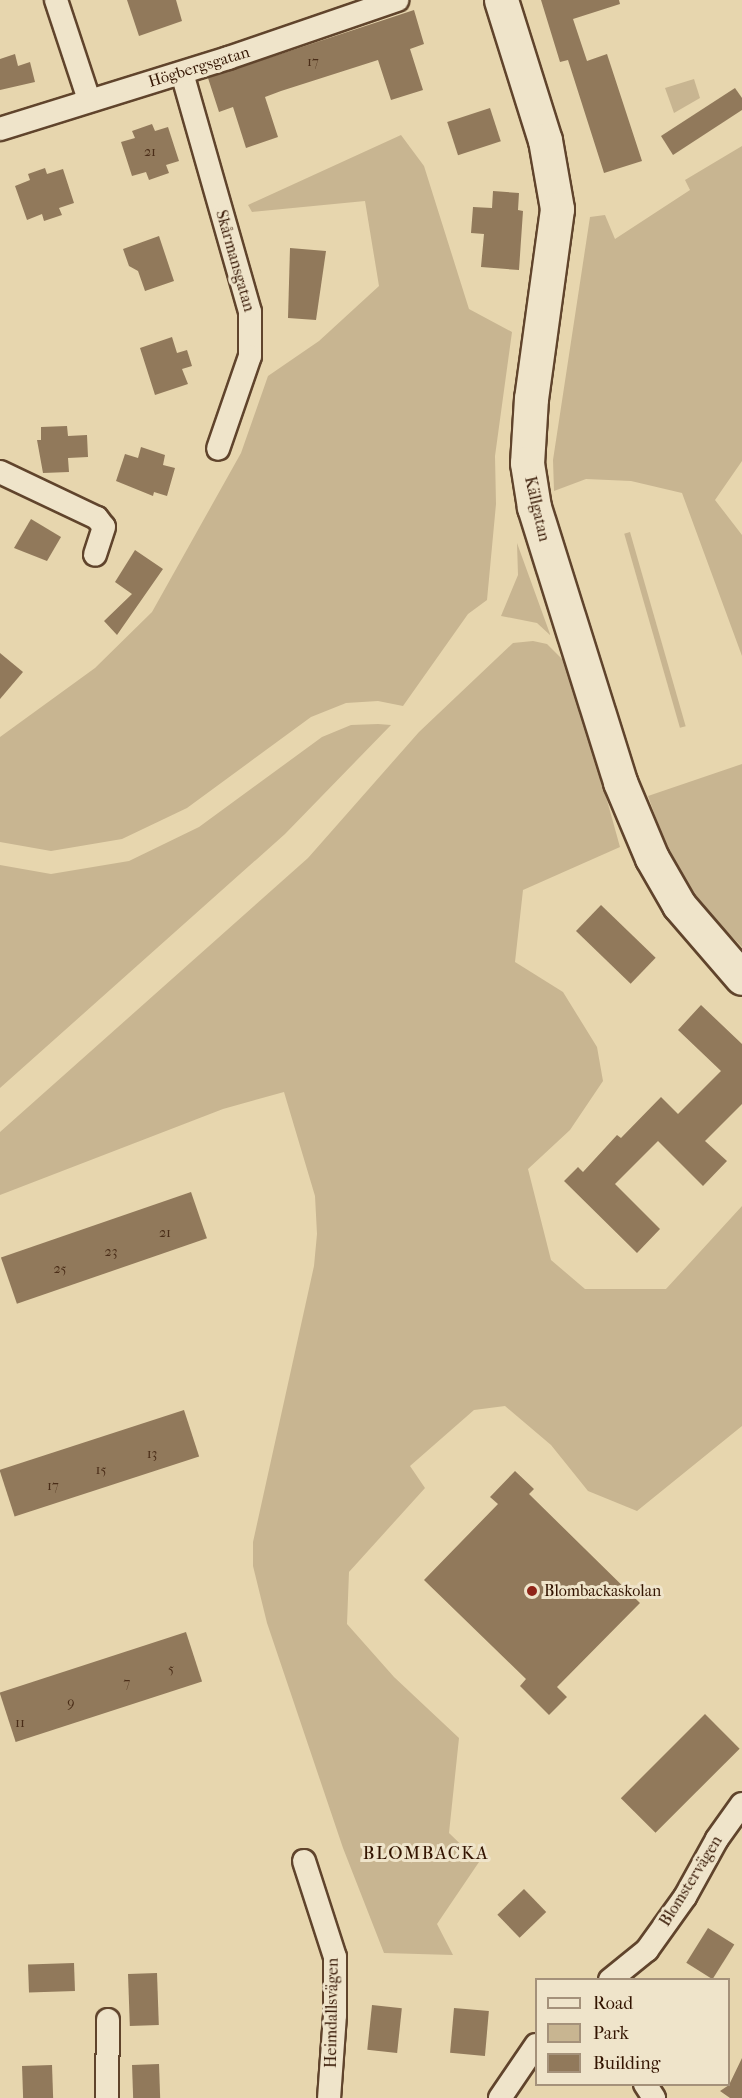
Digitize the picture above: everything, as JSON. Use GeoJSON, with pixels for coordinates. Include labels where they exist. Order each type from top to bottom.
{"type":"FeatureCollection","features":[{"type":"Feature","properties":{"kind":"street"},"geometry":{"type":"LineString","coordinates":[[56,0],[89,100]]}},
{"type":"Feature","properties":{"kind":"street","name":"Högbergsgatan"},"geometry":{"type":"LineString","coordinates":[[0,129],[182,73],[397,0]]}},
{"type":"Feature","properties":{"kind":"street","name":"Källgatan"},"geometry":{"type":"LineString","coordinates":[[501,0],[545,140],[557,209],[531,398],[527,463],[534,507],[616,772],[652,858],[679,905],[742,978]]}},
{"type":"Feature","properties":{"kind":"street","name":"Skårmansgatan"},"geometry":{"type":"LineString","coordinates":[[182,73],[250,312],[250,356],[218,449]]}},
{"type":"Feature","properties":{"kind":"street"},"geometry":{"type":"LineString","coordinates":[[0,472],[97,518],[104,527],[95,555]]}},
{"type":"Feature","properties":{"kind":"street","name":"Blomstervägen"},"geometry":{"type":"LineString","coordinates":[[612,1978],[647,1950],[685,1897],[717,1839],[742,1803]]}},
{"type":"Feature","properties":{"kind":"street","name":"Heimdallsvägen"},"geometry":{"type":"LineString","coordinates":[[304,1861],[335,1957],[335,2015],[329,2098]]}},
{"type":"Feature","properties":{"kind":"street"},"geometry":{"type":"LineString","coordinates":[[108,2020],[108,2098]]}},
{"type":"Feature","properties":{"kind":"street"},"geometry":{"type":"LineString","coordinates":[[500,2098],[535,2048]]}},
{"type":"Feature","properties":{"kind":"green space"},"geometry":{"type":"Polygon","coordinates":[[[694,79],[700,98],[674,113],[665,88],[694,79]]]}},
{"type":"Feature","properties":{"kind":"green space"},"geometry":{"type":"Polygon","coordinates":[[[401,135],[424,166],[469,309],[512,332],[495,456],[496,504],[487,600],[468,614],[403,706],[378,701],[346,703],[311,717],[187,808],[122,839],[51,851],[0,842],[0,737],[95,668],[152,612],[241,453],[268,376],[319,341],[379,286],[365,201],[252,212],[248,205],[401,135]]]}},
{"type":"Feature","properties":{"kind":"green space"},"geometry":{"type":"Polygon","coordinates":[[[742,146],[742,461],[715,500],[742,535],[742,656],[682,493],[631,481],[586,479],[554,491],[553,460],[590,217],[605,215],[615,239],[690,190],[685,180],[742,146]]]}},
{"type":"Feature","properties":{"kind":"green space"},"geometry":{"type":"Polygon","coordinates":[[[630,532],[686,726],[680,728],[624,534],[630,532]]]}},
{"type":"Feature","properties":{"kind":"green space"},"geometry":{"type":"Polygon","coordinates":[[[517,543],[550,635],[537,623],[501,616],[518,575],[517,543]]]}},
{"type":"Feature","properties":{"kind":"green space"},"geometry":{"type":"Polygon","coordinates":[[[533,641],[547,644],[570,667],[620,847],[523,890],[515,962],[563,992],[597,1047],[603,1081],[570,1130],[528,1169],[551,1260],[585,1289],[666,1289],[742,1206],[742,1426],[637,1511],[588,1491],[551,1445],[505,1406],[474,1410],[410,1466],[425,1488],[349,1572],[347,1624],[394,1677],[459,1738],[449,1833],[479,1862],[437,1924],[453,1955],[384,1953],[343,1848],[267,1623],[253,1566],[253,1542],[314,1266],[317,1234],[315,1196],[284,1092],[223,1109],[0,1195],[0,1132],[308,858],[419,732],[513,643],[533,641]]]}},
{"type":"Feature","properties":{"kind":"green space"},"geometry":{"type":"Polygon","coordinates":[[[351,725],[391,725],[285,834],[0,1088],[0,865],[51,874],[129,861],[199,827],[322,737],[351,725]]]}},
{"type":"Feature","properties":{"kind":"green space"},"geometry":{"type":"Polygon","coordinates":[[[742,764],[742,947],[693,897],[668,851],[648,796],[742,764]]]}},
{"type":"Feature","properties":{"kind":"building"},"geometry":{"type":"Polygon","coordinates":[[[127,0],[176,0],[182,21],[139,36],[127,0]]]}},
{"type":"Feature","properties":{"kind":"building"},"geometry":{"type":"Polygon","coordinates":[[[541,0],[619,0],[620,4],[573,19],[587,61],[607,54],[642,161],[604,173],[568,60],[560,62],[541,0]]]}},
{"type":"Feature","properties":{"kind":"building"},"geometry":{"type":"Polygon","coordinates":[[[414,10],[424,44],[410,49],[423,90],[391,100],[378,60],[281,91],[265,97],[278,137],[246,148],[233,107],[219,112],[208,78],[414,10]]]}},
{"type":"Feature","properties":{"kind":"building"},"geometry":{"type":"Polygon","coordinates":[[[15,54],[18,66],[30,62],[35,82],[0,90],[0,59],[15,54]]]}},
{"type":"Feature","properties":{"kind":"building"},"geometry":{"type":"Polygon","coordinates":[[[735,88],[742,98],[742,110],[673,155],[661,136],[735,88]]]}},
{"type":"Feature","properties":{"kind":"building"},"geometry":{"type":"Polygon","coordinates":[[[490,108],[501,141],[458,155],[447,122],[490,108]]]}},
{"type":"Feature","properties":{"kind":"building"},"geometry":{"type":"Polygon","coordinates":[[[152,124],[155,131],[168,127],[179,161],[166,165],[169,173],[149,180],[146,172],[132,176],[121,142],[135,138],[132,131],[152,124]]]}},
{"type":"Feature","properties":{"kind":"building"},"geometry":{"type":"Polygon","coordinates":[[[45,168],[47,174],[63,169],[74,203],[59,208],[62,215],[44,221],[42,214],[27,220],[15,186],[30,180],[28,174],[45,168]]]}},
{"type":"Feature","properties":{"kind":"building"},"geometry":{"type":"Polygon","coordinates":[[[493,191],[519,193],[518,210],[523,211],[519,270],[481,267],[484,234],[471,233],[473,207],[492,208],[493,191]]]}},
{"type":"Feature","properties":{"kind":"building"},"geometry":{"type":"Polygon","coordinates":[[[159,236],[174,281],[145,291],[138,271],[129,266],[123,249],[159,236]]]}},
{"type":"Feature","properties":{"kind":"building"},"geometry":{"type":"Polygon","coordinates":[[[290,248],[326,251],[316,320],[288,318],[290,248]]]}},
{"type":"Feature","properties":{"kind":"building"},"geometry":{"type":"Polygon","coordinates":[[[172,337],[177,353],[187,350],[192,366],[182,369],[188,384],[155,395],[140,348],[172,337]]]}},
{"type":"Feature","properties":{"kind":"building"},"geometry":{"type":"Polygon","coordinates":[[[67,426],[68,436],[87,435],[88,457],[68,458],[69,472],[43,473],[37,440],[41,440],[41,427],[67,426]]]}},
{"type":"Feature","properties":{"kind":"building"},"geometry":{"type":"Polygon","coordinates":[[[141,447],[165,455],[163,465],[175,468],[167,496],[154,492],[153,496],[116,481],[125,454],[138,458],[141,447]]]}},
{"type":"Feature","properties":{"kind":"building"},"geometry":{"type":"Polygon","coordinates":[[[31,519],[61,537],[47,561],[14,548],[31,519]]]}},
{"type":"Feature","properties":{"kind":"building"},"geometry":{"type":"Polygon","coordinates":[[[135,550],[163,569],[117,635],[104,621],[132,594],[115,582],[135,550]]]}},
{"type":"Feature","properties":{"kind":"building"},"geometry":{"type":"Polygon","coordinates":[[[0,653],[23,672],[0,699],[0,653]]]}},
{"type":"Feature","properties":{"kind":"building"},"geometry":{"type":"Polygon","coordinates":[[[601,905],[656,958],[631,984],[576,931],[601,905]]]}},
{"type":"Feature","properties":{"kind":"building"},"geometry":{"type":"Polygon","coordinates":[[[701,1005],[742,1044],[742,1104],[705,1141],[727,1161],[703,1186],[658,1141],[615,1184],[660,1229],[637,1253],[564,1181],[578,1167],[583,1172],[617,1135],[621,1138],[661,1097],[678,1114],[721,1071],[678,1030],[701,1005]]]}},
{"type":"Feature","properties":{"kind":"building"},"geometry":{"type":"Polygon","coordinates":[[[191,1192],[207,1238],[17,1304],[1,1257],[191,1192]]]}},
{"type":"Feature","properties":{"kind":"building"},"geometry":{"type":"Polygon","coordinates":[[[184,1410],[199,1457],[15,1517],[0,1470],[184,1410]]]}},
{"type":"Feature","properties":{"kind":"building","name":"Blombackaskolan"},"geometry":{"type":"Polygon","coordinates":[[[515,1471],[534,1489],[529,1494],[640,1603],[557,1687],[567,1697],[549,1715],[520,1686],[526,1679],[424,1580],[498,1504],[490,1497],[515,1471]]]}},
{"type":"Feature","properties":{"kind":"building"},"geometry":{"type":"Polygon","coordinates":[[[186,1632],[202,1681],[16,1742],[0,1692],[186,1632]]]}},
{"type":"Feature","properties":{"kind":"building"},"geometry":{"type":"Polygon","coordinates":[[[705,1714],[740,1749],[656,1833],[621,1798],[705,1714]]]}},
{"type":"Feature","properties":{"kind":"building"},"geometry":{"type":"Polygon","coordinates":[[[524,1889],[546,1912],[520,1938],[497,1915],[524,1889]]]}},
{"type":"Feature","properties":{"kind":"building"},"geometry":{"type":"Polygon","coordinates":[[[708,1928],[734,1944],[713,1978],[686,1963],[708,1928]]]}},
{"type":"Feature","properties":{"kind":"building"},"geometry":{"type":"Polygon","coordinates":[[[74,1963],[75,1991],[29,1993],[28,1965],[74,1963]]]}},
{"type":"Feature","properties":{"kind":"building"},"geometry":{"type":"Polygon","coordinates":[[[157,1973],[159,2025],[130,2026],[128,1974],[157,1973]]]}},
{"type":"Feature","properties":{"kind":"building"},"geometry":{"type":"Polygon","coordinates":[[[372,2005],[402,2008],[397,2053],[367,2050],[372,2005]]]}},
{"type":"Feature","properties":{"kind":"building"},"geometry":{"type":"Polygon","coordinates":[[[454,2008],[489,2011],[485,2056],[450,2053],[454,2008]]]}},
{"type":"Feature","properties":{"kind":"building"},"geometry":{"type":"Polygon","coordinates":[[[742,2058],[742,2098],[730,2098],[720,2091],[730,2086],[742,2058]]]}},
{"type":"Feature","properties":{"kind":"building"},"geometry":{"type":"Polygon","coordinates":[[[159,2064],[160,2098],[133,2098],[132,2065],[159,2064]]]}},
{"type":"Feature","properties":{"kind":"building"},"geometry":{"type":"Polygon","coordinates":[[[52,2065],[53,2098],[23,2098],[22,2066],[52,2065]]]}},
{"type":"Feature","properties":{"kind":"place","name":"Blombackaskolan"},"geometry":{"type":"Point","coordinates":[532,1591]}},
{"type":"Feature","properties":{"kind":"district","name":"BLOMBACKA"},"geometry":{"type":"Point","coordinates":[426,1854]}}]}
